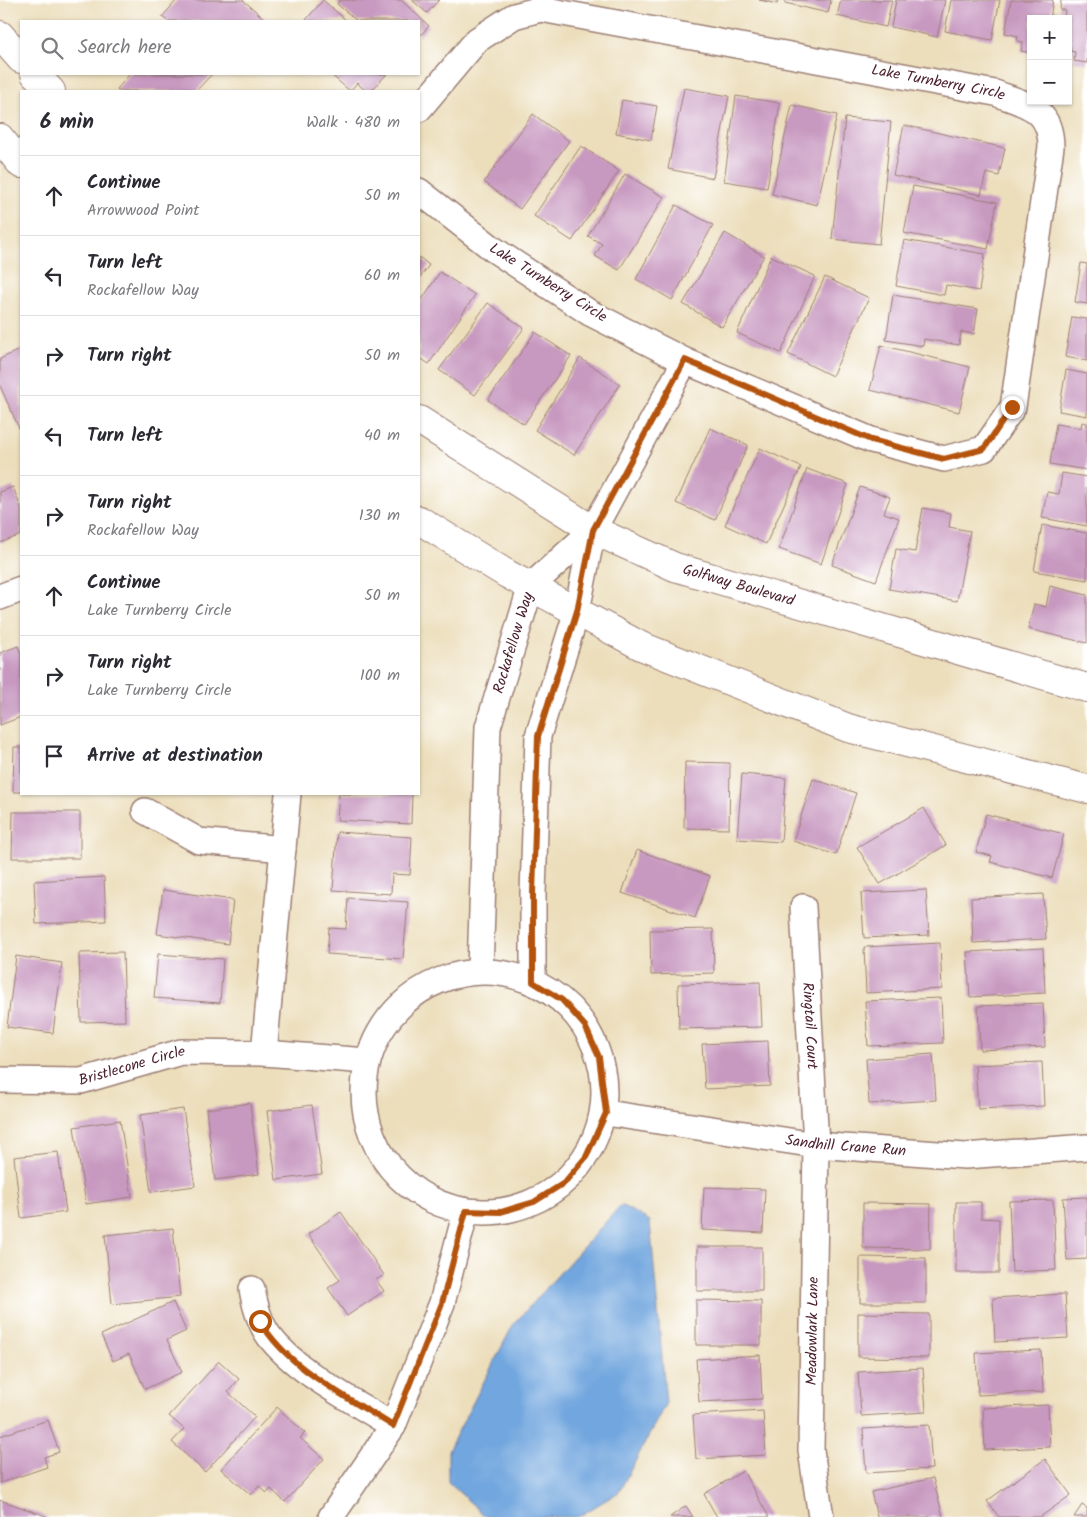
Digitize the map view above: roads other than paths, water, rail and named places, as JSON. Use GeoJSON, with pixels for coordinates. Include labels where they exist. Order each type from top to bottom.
{"type":"FeatureCollection","features":[{"type":"Feature","properties":{"kind":"street","name":"Lake Turnberry Circle"},"geometry":{"type":"LineString","coordinates":[[420,108],[478,40],[514,16],[541,9],[996,93],[1034,107],[1051,130],[1051,147],[1012,407],[984,449],[944,459],[871,440],[685,360],[590,313],[493,250],[420,193]]}},
{"type":"Feature","properties":{"kind":"street"},"geometry":{"type":"LineString","coordinates":[[0,35],[20,58]]}},
{"type":"Feature","properties":{"kind":"street"},"geometry":{"type":"LineString","coordinates":[[36,75],[49,90]]}},
{"type":"Feature","properties":{"kind":"street"},"geometry":{"type":"LineString","coordinates":[[0,138],[20,163]]}},
{"type":"Feature","properties":{"kind":"street"},"geometry":{"type":"LineString","coordinates":[[533,982],[533,894],[538,736],[577,611],[593,530],[685,360]]}},
{"type":"Feature","properties":{"kind":"street","name":"Golfway Boulevard"},"geometry":{"type":"LineString","coordinates":[[420,421],[593,530],[674,567],[1087,688]]}},
{"type":"Feature","properties":{"kind":"street"},"geometry":{"type":"LineString","coordinates":[[420,521],[507,574],[642,646],[848,728],[1087,789]]}},
{"type":"Feature","properties":{"kind":"street","name":"Rockafellow Way"},"geometry":{"type":"LineString","coordinates":[[480,971],[488,727],[531,586],[593,530]]}},
{"type":"Feature","properties":{"kind":"street"},"geometry":{"type":"LineString","coordinates":[[0,597],[20,589]]}},
{"type":"Feature","properties":{"kind":"street"},"geometry":{"type":"LineString","coordinates":[[264,1052],[288,795]]}},
{"type":"Feature","properties":{"kind":"street"},"geometry":{"type":"LineString","coordinates":[[145,811],[199,841],[283,849]]}},
{"type":"Feature","properties":{"kind":"street","name":"Ringtail Court"},"geometry":{"type":"LineString","coordinates":[[803,907],[816,1145]]}},
{"type":"Feature","properties":{"kind":"street"},"geometry":{"type":"LineString","coordinates":[[480,971],[533,982],[562,1000],[585,1026],[599,1057],[606,1113],[586,1157],[564,1183],[534,1202],[501,1212],[466,1211],[434,1201],[406,1183],[384,1158],[369,1127],[364,1094],[367,1061],[378,1034],[395,1010],[417,992],[443,978],[480,971]]}},
{"type":"Feature","properties":{"kind":"street","name":"Bristlecone Circle"},"geometry":{"type":"LineString","coordinates":[[0,1080],[81,1081],[181,1052],[264,1052],[367,1061]]}},
{"type":"Feature","properties":{"kind":"street","name":"Sandhill Crane Run"},"geometry":{"type":"LineString","coordinates":[[606,1113],[816,1145],[965,1156],[1087,1147]]}},
{"type":"Feature","properties":{"kind":"street","name":"Meadowlark Lane"},"geometry":{"type":"LineString","coordinates":[[816,1145],[811,1450],[821,1517]]}},
{"type":"Feature","properties":{"kind":"street"},"geometry":{"type":"LineString","coordinates":[[331,1517],[393,1426],[442,1303],[466,1211]]}},
{"type":"Feature","properties":{"kind":"street"},"geometry":{"type":"LineString","coordinates":[[252,1290],[260,1321],[280,1348],[310,1372],[393,1426]]}},
{"type":"Feature","properties":{"kind":"water"},"geometry":{"type":"Polygon","coordinates":[[[621,1205],[650,1221],[666,1403],[619,1492],[578,1517],[486,1517],[448,1482],[448,1451],[513,1325],[621,1205]]]}}]}
